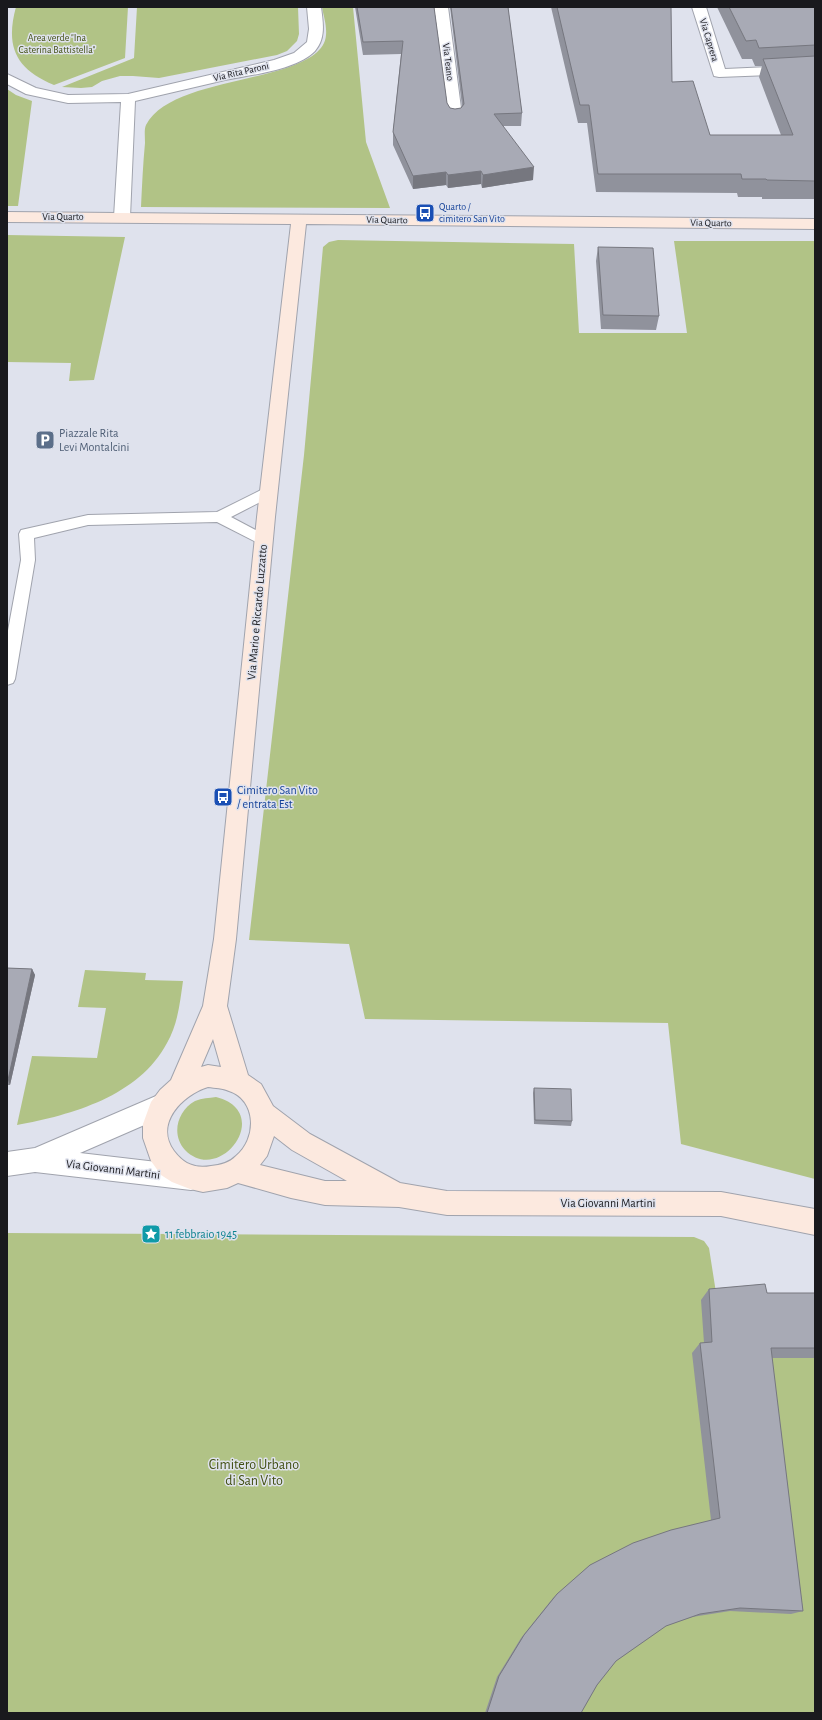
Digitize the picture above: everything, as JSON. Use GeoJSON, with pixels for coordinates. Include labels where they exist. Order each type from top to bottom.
{"type":"FeatureCollection","features":[{"type":"Feature","properties":{"kind":"street","name":"Via Rita Paroni"},"geometry":{"type":"LineString","coordinates":[[7,78],[31,91],[68,99],[128,98],[289,60],[306,51],[313,44],[316,36],[314,7]]}},
{"type":"Feature","properties":{"kind":"street","name":"Via Teano"},"geometry":{"type":"LineString","coordinates":[[441,7],[455,116]]}},
{"type":"Feature","properties":{"kind":"street","name":"Via Caprera"},"geometry":{"type":"LineString","coordinates":[[700,7],[719,73],[815,69]]}},
{"type":"Feature","properties":{"kind":"street"},"geometry":{"type":"LineString","coordinates":[[122,217],[128,98]]}},
{"type":"Feature","properties":{"kind":"street","name":"Via Quarto"},"geometry":{"type":"LineString","coordinates":[[7,217],[815,224]]}},
{"type":"Feature","properties":{"kind":"street","name":"Via Mario e Riccardo Luzzatto"},"geometry":{"type":"LineString","coordinates":[[180,1087],[215,1006],[225,939],[269,491],[299,219]]}},
{"type":"Feature","properties":{"kind":"street","name":"Via Mario e Riccardo Luzzatto"},"geometry":{"type":"LineString","coordinates":[[215,1006],[237,1080]]}},
{"type":"Feature","properties":{"kind":"street"},"geometry":{"type":"LineString","coordinates":[[208,1076],[227,1077],[237,1080],[254,1094],[264,1113],[265,1124],[260,1145],[246,1164],[237,1171],[225,1177],[211,1180],[192,1178],[176,1171],[163,1159],[156,1144],[155,1128],[163,1104],[170,1095],[180,1087],[193,1080],[208,1076]]}},
{"type":"Feature","properties":{"kind":"street","name":"Via Giovanni Martini"},"geometry":{"type":"LineString","coordinates":[[35,1160],[163,1104]]}},
{"type":"Feature","properties":{"kind":"street","name":"Via Giovanni Martini"},"geometry":{"type":"LineString","coordinates":[[264,1113],[301,1142],[326,1158],[399,1195]]}},
{"type":"Feature","properties":{"kind":"street","name":"Via Giovanni Martini"},"geometry":{"type":"LineString","coordinates":[[7,1164],[35,1160],[192,1178]]}},
{"type":"Feature","properties":{"kind":"street","name":"Via Giovanni Martini"},"geometry":{"type":"LineString","coordinates":[[237,1171],[291,1186],[325,1193],[399,1195],[447,1203],[721,1204],[815,1222]]}},
{"type":"Feature","properties":{"kind":"lane"},"geometry":{"type":"LineString","coordinates":[[7,679],[28,560],[26,534],[88,520],[218,517],[269,491]]}},
{"type":"Feature","properties":{"kind":"lane"},"geometry":{"type":"LineString","coordinates":[[218,517],[264,541]]}},
{"type":"Feature","properties":{"kind":"green space","name":"Area verde \"Ina Caterina Battistella\""},"geometry":{"type":"Polygon","coordinates":[[[16,7],[128,7],[125,58],[54,85],[41,79],[30,72],[22,64],[13,45],[13,21],[16,7]]]}},
{"type":"Feature","properties":{"kind":"green space"},"geometry":{"type":"Polygon","coordinates":[[[137,7],[298,7],[299,34],[297,41],[287,51],[277,55],[159,78],[120,76],[102,81],[92,87],[62,87],[134,58],[137,7]]]}},
{"type":"Feature","properties":{"kind":"green space"},"geometry":{"type":"Polygon","coordinates":[[[322,7],[353,7],[366,142],[390,208],[141,207],[145,129],[146,125],[158,111],[175,100],[196,92],[267,74],[289,67],[312,56],[321,48],[325,39],[326,25],[322,7]]]}},
{"type":"Feature","properties":{"kind":"green space"},"geometry":{"type":"Polygon","coordinates":[[[7,89],[16,95],[32,101],[18,206],[7,206],[7,89]]]}},
{"type":"Feature","properties":{"kind":"green space"},"geometry":{"type":"Polygon","coordinates":[[[7,235],[125,237],[94,380],[69,381],[71,363],[7,362],[7,235]]]}},
{"type":"Feature","properties":{"kind":"green space"},"geometry":{"type":"Polygon","coordinates":[[[338,240],[574,244],[579,333],[687,333],[674,241],[815,241],[815,1179],[681,1144],[668,1023],[365,1019],[349,944],[249,940],[304,455],[323,247],[329,242],[338,240]]]}},
{"type":"Feature","properties":{"kind":"green space"},"geometry":{"type":"Polygon","coordinates":[[[85,970],[146,973],[145,980],[183,981],[178,1013],[171,1036],[155,1061],[139,1077],[122,1090],[81,1109],[38,1121],[17,1125],[32,1056],[97,1058],[106,1008],[78,1007],[85,970]]]}},
{"type":"Feature","properties":{"kind":"green space"},"geometry":{"type":"Polygon","coordinates":[[[216,1097],[233,1105],[241,1117],[241,1130],[236,1143],[226,1153],[213,1159],[199,1159],[185,1150],[181,1144],[177,1131],[178,1124],[180,1117],[189,1105],[195,1101],[216,1097]]]}},
{"type":"Feature","properties":{"kind":"green space","name":"Cimitero Urbano di San Vito"},"geometry":{"type":"Polygon","coordinates":[[[7,1233],[694,1237],[704,1241],[709,1248],[717,1299],[815,1304],[815,1713],[7,1713],[7,1233]]]}},
{"type":"Feature","properties":{"kind":"building"},"geometry":{"type":"Polygon","coordinates":[[[357,7],[434,7],[447,103],[450,108],[455,109],[461,108],[464,104],[451,7],[508,7],[522,113],[494,114],[534,167],[483,175],[481,171],[448,175],[446,172],[413,176],[393,132],[403,41],[363,42],[357,7]]]}},
{"type":"Feature","properties":{"kind":"building"},"geometry":{"type":"Polygon","coordinates":[[[557,7],[671,7],[672,82],[693,81],[710,135],[793,135],[763,59],[815,56],[815,181],[742,179],[741,174],[598,174],[589,105],[580,105],[557,7]]]}},
{"type":"Feature","properties":{"kind":"building"},"geometry":{"type":"Polygon","coordinates":[[[729,7],[815,7],[815,45],[759,48],[756,40],[746,41],[729,7]]]}},
{"type":"Feature","properties":{"kind":"building"},"geometry":{"type":"Polygon","coordinates":[[[598,247],[653,248],[659,316],[603,315],[598,247]]]}},
{"type":"Feature","properties":{"kind":"building"},"geometry":{"type":"Polygon","coordinates":[[[7,968],[32,969],[8,1080],[7,1080],[7,968]]]}},
{"type":"Feature","properties":{"kind":"building"},"geometry":{"type":"Polygon","coordinates":[[[534,1088],[571,1089],[572,1121],[535,1120],[534,1088]]]}},
{"type":"Feature","properties":{"kind":"building"},"geometry":{"type":"Polygon","coordinates":[[[765,1284],[767,1293],[815,1293],[815,1348],[771,1348],[803,1611],[740,1608],[700,1614],[666,1626],[616,1661],[597,1685],[581,1713],[487,1713],[499,1676],[524,1635],[557,1594],[590,1565],[633,1543],[671,1530],[720,1518],[700,1343],[712,1342],[709,1289],[765,1284]]]}},
{"type":"Feature","properties":{"kind":"place","name":"Quarto / cimitero San Vito"},"geometry":{"type":"Point","coordinates":[425,213]}},
{"type":"Feature","properties":{"kind":"place","name":"Piazzale Rita Levi Montalcini"},"geometry":{"type":"Point","coordinates":[45,440]}},
{"type":"Feature","properties":{"kind":"place","name":"Cimitero San Vito / entrata Est"},"geometry":{"type":"Point","coordinates":[223,797]}},
{"type":"Feature","properties":{"kind":"place","name":"11 febbraio 1945"},"geometry":{"type":"Point","coordinates":[151,1234]}}]}
